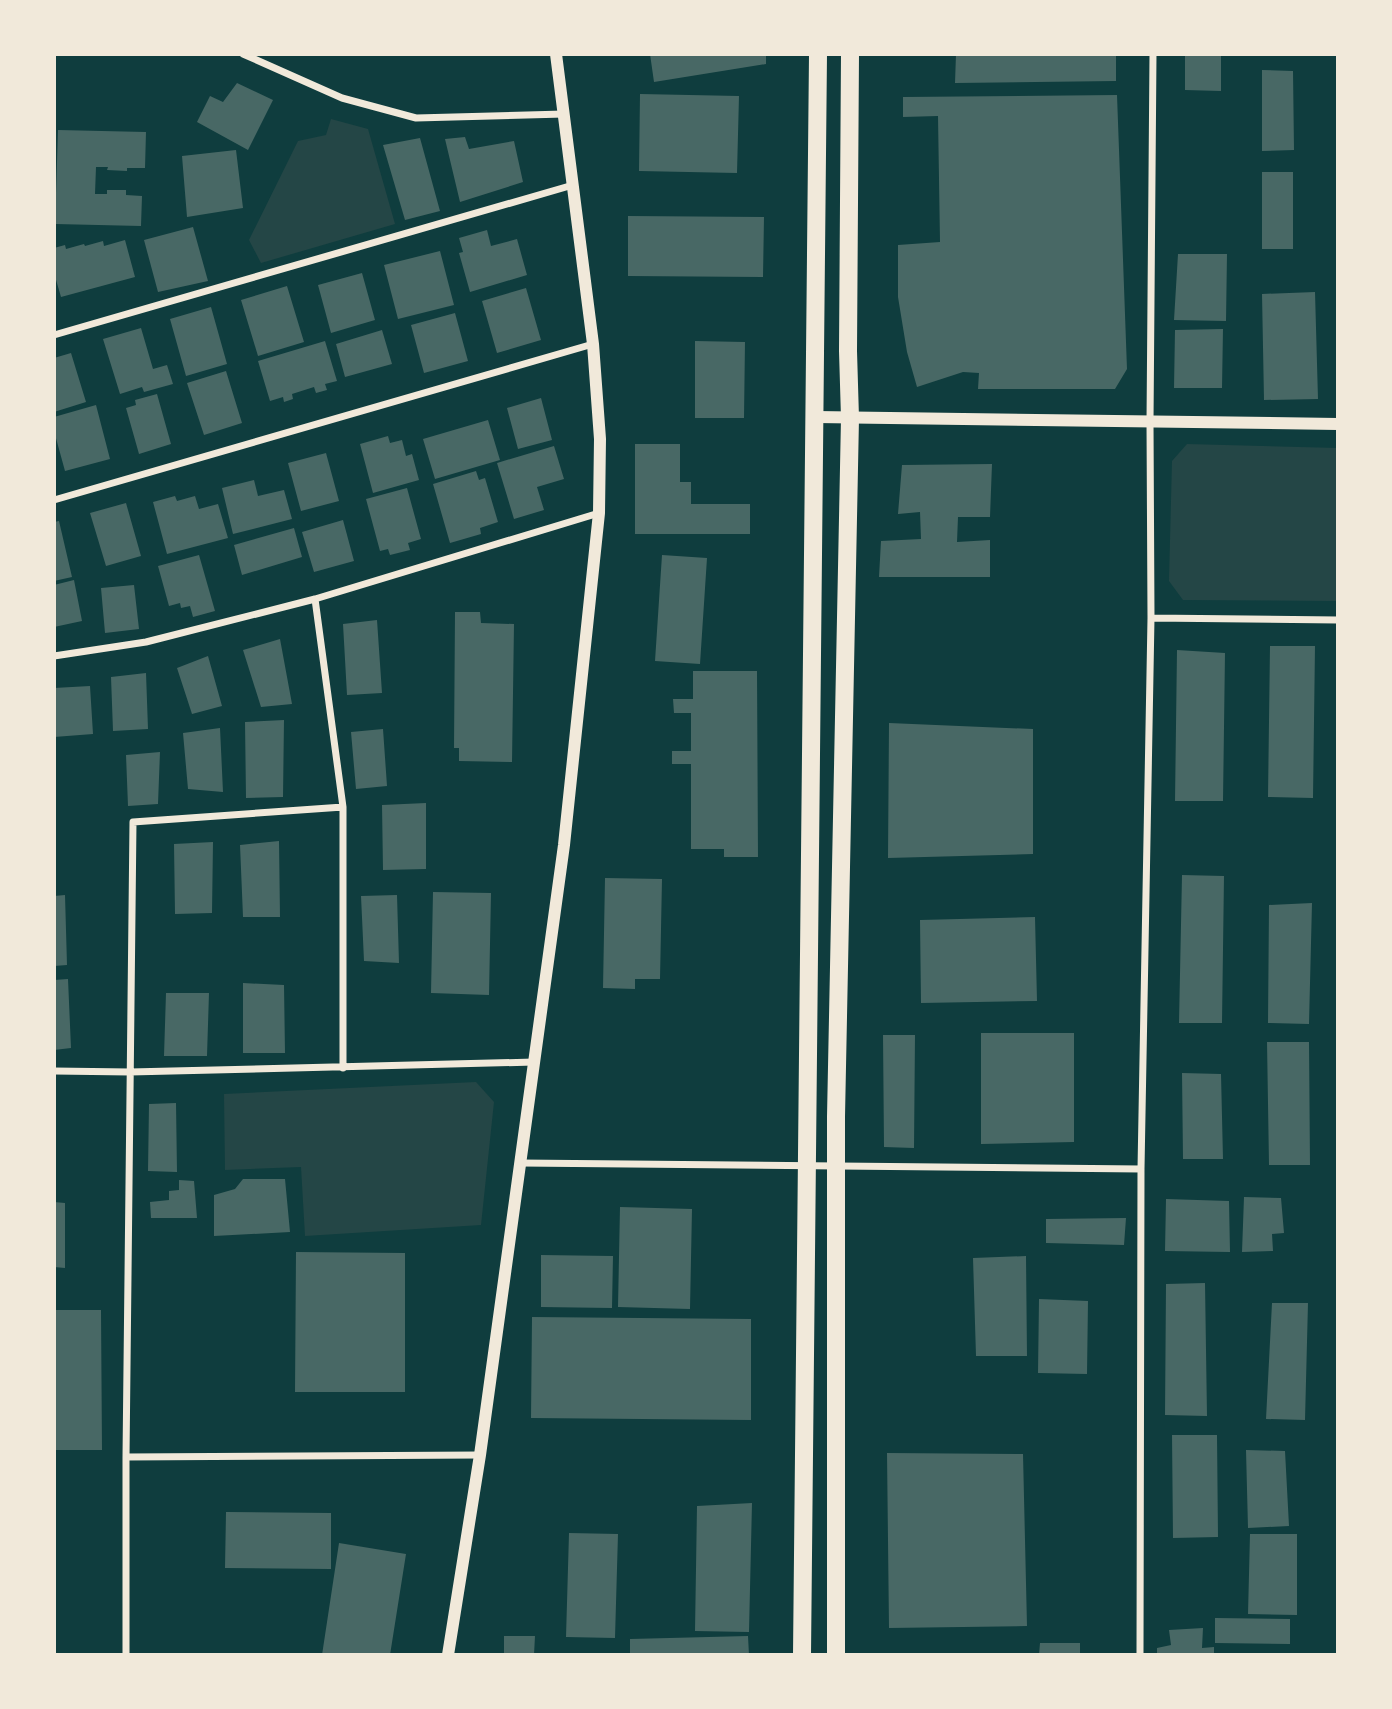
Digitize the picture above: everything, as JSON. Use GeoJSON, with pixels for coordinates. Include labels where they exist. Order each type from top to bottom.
{"type":"FeatureCollection","features":[{"type":"Feature","properties":{"kind":"main road"},"geometry":{"type":"LineString","coordinates":[[802,1655],[818,54]]}},
{"type":"Feature","properties":{"kind":"main road"},"geometry":{"type":"LineString","coordinates":[[836,1655],[837,1166],[850,418],[850,54]]}},
{"type":"Feature","properties":{"kind":"street"},"geometry":{"type":"LineString","coordinates":[[243,54],[342,98],[416,118],[564,114]]}},
{"type":"Feature","properties":{"kind":"street"},"geometry":{"type":"LineString","coordinates":[[448,1655],[480,1455],[564,845],[599,513],[600,439],[593,344],[556,54]]}},
{"type":"Feature","properties":{"kind":"street"},"geometry":{"type":"LineString","coordinates":[[1140,1655],[1141,1169],[1151,618],[1153,54]]}},
{"type":"Feature","properties":{"kind":"street"},"geometry":{"type":"LineString","coordinates":[[54,335],[573,185]]}},
{"type":"Feature","properties":{"kind":"street"},"geometry":{"type":"LineString","coordinates":[[54,500],[593,344]]}},
{"type":"Feature","properties":{"kind":"street"},"geometry":{"type":"LineString","coordinates":[[816,417],[1338,424]]}},
{"type":"Feature","properties":{"kind":"street"},"geometry":{"type":"LineString","coordinates":[[54,656],[146,642],[315,599],[599,513]]}},
{"type":"Feature","properties":{"kind":"street"},"geometry":{"type":"LineString","coordinates":[[315,599],[343,807],[343,1068]]}},
{"type":"Feature","properties":{"kind":"street"},"geometry":{"type":"LineString","coordinates":[[1151,618],[1338,620]]}},
{"type":"Feature","properties":{"kind":"street"},"geometry":{"type":"LineString","coordinates":[[126,1655],[133,822],[343,807]]}},
{"type":"Feature","properties":{"kind":"street"},"geometry":{"type":"LineString","coordinates":[[54,1071],[130,1072],[534,1062]]}},
{"type":"Feature","properties":{"kind":"street"},"geometry":{"type":"LineString","coordinates":[[520,1163],[1141,1169]]}},
{"type":"Feature","properties":{"kind":"street"},"geometry":{"type":"LineString","coordinates":[[126,1457],[480,1455]]}},
{"type":"Feature","properties":{"kind":"shaded area"},"geometry":{"type":"Polygon","coordinates":[[[331,119],[368,129],[395,224],[261,263],[249,240],[298,141],[326,135],[331,119]]]}},
{"type":"Feature","properties":{"kind":"shaded area"},"geometry":{"type":"Polygon","coordinates":[[[1187,444],[1338,448],[1338,601],[1183,600],[1169,581],[1172,461],[1187,444]]]}},
{"type":"Feature","properties":{"kind":"shaded area"},"geometry":{"type":"Polygon","coordinates":[[[476,1082],[494,1102],[481,1225],[305,1236],[301,1167],[225,1170],[224,1094],[476,1082]]]}},
{"type":"Feature","properties":{"kind":"building"},"geometry":{"type":"Polygon","coordinates":[[[650,54],[766,54],[766,64],[654,82],[650,54]]]}},
{"type":"Feature","properties":{"kind":"building"},"geometry":{"type":"Polygon","coordinates":[[[956,54],[1116,54],[1116,81],[955,83],[956,54]]]}},
{"type":"Feature","properties":{"kind":"building"},"geometry":{"type":"Polygon","coordinates":[[[1185,54],[1221,54],[1221,91],[1185,90],[1185,54]]]}},
{"type":"Feature","properties":{"kind":"building"},"geometry":{"type":"Polygon","coordinates":[[[1262,70],[1293,71],[1294,150],[1262,151],[1262,70]]]}},
{"type":"Feature","properties":{"kind":"building"},"geometry":{"type":"Polygon","coordinates":[[[237,83],[273,100],[248,150],[197,122],[210,96],[223,102],[237,83]]]}},
{"type":"Feature","properties":{"kind":"building"},"geometry":{"type":"Polygon","coordinates":[[[640,94],[739,96],[737,173],[639,171],[640,94]]]}},
{"type":"Feature","properties":{"kind":"building"},"geometry":{"type":"Polygon","coordinates":[[[1117,95],[1127,369],[1115,389],[978,389],[979,373],[963,372],[917,387],[907,352],[898,297],[898,245],[940,242],[938,116],[903,117],[903,97],[1117,95]]]}},
{"type":"Feature","properties":{"kind":"building"},"geometry":{"type":"Polygon","coordinates":[[[58,130],[146,132],[145,168],[127,168],[127,171],[96,167],[95,194],[107,194],[107,190],[126,190],[126,195],[142,196],[141,226],[55,224],[58,130]]]}},
{"type":"Feature","properties":{"kind":"building"},"geometry":{"type":"Polygon","coordinates":[[[465,137],[469,149],[514,141],[523,182],[460,202],[445,139],[465,137]]]}},
{"type":"Feature","properties":{"kind":"building"},"geometry":{"type":"Polygon","coordinates":[[[420,138],[440,211],[405,220],[383,145],[420,138]]]}},
{"type":"Feature","properties":{"kind":"building"},"geometry":{"type":"Polygon","coordinates":[[[236,150],[243,208],[187,217],[182,156],[236,150]]]}},
{"type":"Feature","properties":{"kind":"building"},"geometry":{"type":"Polygon","coordinates":[[[1262,172],[1293,172],[1293,249],[1262,249],[1262,172]]]}},
{"type":"Feature","properties":{"kind":"building"},"geometry":{"type":"Polygon","coordinates":[[[628,216],[764,217],[763,277],[628,276],[628,216]]]}},
{"type":"Feature","properties":{"kind":"building"},"geometry":{"type":"Polygon","coordinates":[[[193,227],[208,281],[158,292],[144,240],[193,227]]]}},
{"type":"Feature","properties":{"kind":"building"},"geometry":{"type":"Polygon","coordinates":[[[487,230],[491,246],[517,239],[527,275],[470,292],[459,253],[463,252],[459,238],[487,230]]]}},
{"type":"Feature","properties":{"kind":"building"},"geometry":{"type":"Polygon","coordinates":[[[125,240],[135,277],[61,297],[54,273],[54,248],[65,245],[66,249],[103,241],[104,246],[125,240]]]}},
{"type":"Feature","properties":{"kind":"building"},"geometry":{"type":"Polygon","coordinates":[[[440,251],[454,305],[398,319],[384,265],[440,251]]]}},
{"type":"Feature","properties":{"kind":"building"},"geometry":{"type":"Polygon","coordinates":[[[1178,254],[1227,254],[1226,321],[1174,320],[1178,254]]]}},
{"type":"Feature","properties":{"kind":"building"},"geometry":{"type":"Polygon","coordinates":[[[362,273],[375,320],[331,333],[318,285],[362,273]]]}},
{"type":"Feature","properties":{"kind":"building"},"geometry":{"type":"Polygon","coordinates":[[[287,286],[304,342],[258,356],[241,300],[287,286]]]}},
{"type":"Feature","properties":{"kind":"building"},"geometry":{"type":"Polygon","coordinates":[[[526,288],[541,340],[497,353],[482,301],[526,288]]]}},
{"type":"Feature","properties":{"kind":"building"},"geometry":{"type":"Polygon","coordinates":[[[1315,292],[1318,399],[1264,400],[1262,294],[1315,292]]]}},
{"type":"Feature","properties":{"kind":"building"},"geometry":{"type":"Polygon","coordinates":[[[211,307],[227,364],[186,376],[170,319],[211,307]]]}},
{"type":"Feature","properties":{"kind":"building"},"geometry":{"type":"Polygon","coordinates":[[[455,313],[468,361],[424,373],[411,325],[455,313]]]}},
{"type":"Feature","properties":{"kind":"building"},"geometry":{"type":"Polygon","coordinates":[[[141,328],[153,369],[167,365],[173,384],[144,392],[142,387],[120,394],[103,339],[141,328]]]}},
{"type":"Feature","properties":{"kind":"building"},"geometry":{"type":"Polygon","coordinates":[[[1223,329],[1222,388],[1174,388],[1175,330],[1223,329]]]}},
{"type":"Feature","properties":{"kind":"building"},"geometry":{"type":"Polygon","coordinates":[[[382,330],[392,364],[345,377],[336,344],[382,330]]]}},
{"type":"Feature","properties":{"kind":"building"},"geometry":{"type":"Polygon","coordinates":[[[325,341],[337,381],[325,384],[327,390],[316,393],[314,387],[292,394],[293,399],[284,402],[283,397],[270,401],[258,361],[325,341]]]}},
{"type":"Feature","properties":{"kind":"building"},"geometry":{"type":"Polygon","coordinates":[[[695,341],[745,342],[744,418],[695,418],[695,341]]]}},
{"type":"Feature","properties":{"kind":"building"},"geometry":{"type":"Polygon","coordinates":[[[71,353],[86,402],[54,412],[54,358],[71,353]]]}},
{"type":"Feature","properties":{"kind":"building"},"geometry":{"type":"Polygon","coordinates":[[[226,371],[242,423],[204,435],[187,383],[226,371]]]}},
{"type":"Feature","properties":{"kind":"building"},"geometry":{"type":"Polygon","coordinates":[[[157,394],[171,444],[139,454],[126,408],[136,405],[135,400],[157,394]]]}},
{"type":"Feature","properties":{"kind":"building"},"geometry":{"type":"Polygon","coordinates":[[[541,398],[552,440],[518,449],[507,408],[541,398]]]}},
{"type":"Feature","properties":{"kind":"building"},"geometry":{"type":"Polygon","coordinates":[[[96,405],[110,459],[65,471],[54,431],[54,417],[96,405]]]}},
{"type":"Feature","properties":{"kind":"building"},"geometry":{"type":"Polygon","coordinates":[[[488,420],[500,460],[435,479],[423,439],[488,420]]]}},
{"type":"Feature","properties":{"kind":"building"},"geometry":{"type":"Polygon","coordinates":[[[388,436],[390,443],[402,440],[406,456],[412,454],[419,480],[373,493],[360,444],[388,436]]]}},
{"type":"Feature","properties":{"kind":"building"},"geometry":{"type":"Polygon","coordinates":[[[635,444],[680,444],[680,482],[691,482],[691,504],[750,504],[750,534],[635,534],[635,444]]]}},
{"type":"Feature","properties":{"kind":"building"},"geometry":{"type":"Polygon","coordinates":[[[554,446],[564,479],[537,487],[544,510],[514,519],[497,463],[554,446]]]}},
{"type":"Feature","properties":{"kind":"building"},"geometry":{"type":"Polygon","coordinates":[[[326,453],[339,501],[301,511],[288,463],[326,453]]]}},
{"type":"Feature","properties":{"kind":"building"},"geometry":{"type":"Polygon","coordinates":[[[992,464],[990,517],[958,517],[957,542],[990,540],[990,577],[879,577],[881,541],[921,539],[920,512],[898,514],[902,465],[992,464]]]}},
{"type":"Feature","properties":{"kind":"building"},"geometry":{"type":"Polygon","coordinates":[[[476,471],[479,480],[485,478],[498,522],[480,528],[481,534],[450,543],[433,484],[476,471]]]}},
{"type":"Feature","properties":{"kind":"building"},"geometry":{"type":"Polygon","coordinates":[[[254,480],[258,496],[284,490],[292,519],[233,534],[222,488],[254,480]]]}},
{"type":"Feature","properties":{"kind":"building"},"geometry":{"type":"Polygon","coordinates":[[[407,488],[421,539],[408,543],[410,550],[390,555],[388,549],[380,551],[366,499],[407,488]]]}},
{"type":"Feature","properties":{"kind":"building"},"geometry":{"type":"Polygon","coordinates":[[[175,496],[177,501],[195,496],[199,509],[218,504],[228,538],[167,554],[153,502],[175,496]]]}},
{"type":"Feature","properties":{"kind":"building"},"geometry":{"type":"Polygon","coordinates":[[[126,503],[141,556],[106,566],[90,513],[126,503]]]}},
{"type":"Feature","properties":{"kind":"building"},"geometry":{"type":"Polygon","coordinates":[[[343,520],[354,561],[314,572],[302,532],[343,520]]]}},
{"type":"Feature","properties":{"kind":"building"},"geometry":{"type":"Polygon","coordinates":[[[59,521],[72,577],[54,581],[54,522],[59,521]]]}},
{"type":"Feature","properties":{"kind":"building"},"geometry":{"type":"Polygon","coordinates":[[[294,528],[302,557],[242,575],[234,545],[294,528]]]}},
{"type":"Feature","properties":{"kind":"building"},"geometry":{"type":"Polygon","coordinates":[[[199,555],[215,611],[193,617],[190,606],[181,608],[180,603],[169,606],[158,566],[199,555]]]}},
{"type":"Feature","properties":{"kind":"building"},"geometry":{"type":"Polygon","coordinates":[[[662,555],[707,558],[700,664],[655,661],[662,555]]]}},
{"type":"Feature","properties":{"kind":"building"},"geometry":{"type":"Polygon","coordinates":[[[74,580],[82,621],[54,627],[54,585],[74,580]]]}},
{"type":"Feature","properties":{"kind":"building"},"geometry":{"type":"Polygon","coordinates":[[[134,585],[139,629],[105,633],[101,588],[134,585]]]}},
{"type":"Feature","properties":{"kind":"building"},"geometry":{"type":"Polygon","coordinates":[[[455,612],[480,612],[481,623],[514,624],[512,762],[459,761],[459,748],[454,748],[455,612]]]}},
{"type":"Feature","properties":{"kind":"building"},"geometry":{"type":"Polygon","coordinates":[[[377,620],[382,693],[347,695],[343,624],[377,620]]]}},
{"type":"Feature","properties":{"kind":"building"},"geometry":{"type":"Polygon","coordinates":[[[280,639],[292,704],[261,707],[243,650],[280,639]]]}},
{"type":"Feature","properties":{"kind":"building"},"geometry":{"type":"Polygon","coordinates":[[[1270,646],[1315,646],[1313,798],[1268,797],[1270,646]]]}},
{"type":"Feature","properties":{"kind":"building"},"geometry":{"type":"Polygon","coordinates":[[[1177,650],[1225,653],[1223,801],[1175,801],[1177,650]]]}},
{"type":"Feature","properties":{"kind":"building"},"geometry":{"type":"Polygon","coordinates":[[[208,656],[222,706],[192,714],[177,668],[208,656]]]}},
{"type":"Feature","properties":{"kind":"building"},"geometry":{"type":"Polygon","coordinates":[[[693,671],[757,671],[758,857],[724,857],[724,849],[691,849],[691,764],[672,764],[672,751],[691,751],[691,713],[674,713],[673,699],[693,699],[693,671]]]}},
{"type":"Feature","properties":{"kind":"building"},"geometry":{"type":"Polygon","coordinates":[[[146,673],[148,729],[113,731],[111,677],[146,673]]]}},
{"type":"Feature","properties":{"kind":"building"},"geometry":{"type":"Polygon","coordinates":[[[90,686],[93,734],[54,737],[54,688],[90,686]]]}},
{"type":"Feature","properties":{"kind":"building"},"geometry":{"type":"Polygon","coordinates":[[[284,720],[283,797],[246,798],[245,722],[284,720]]]}},
{"type":"Feature","properties":{"kind":"building"},"geometry":{"type":"Polygon","coordinates":[[[889,723],[1033,729],[1033,854],[888,858],[889,723]]]}},
{"type":"Feature","properties":{"kind":"building"},"geometry":{"type":"Polygon","coordinates":[[[220,728],[223,792],[188,789],[183,733],[220,728]]]}},
{"type":"Feature","properties":{"kind":"building"},"geometry":{"type":"Polygon","coordinates":[[[383,729],[387,786],[356,789],[351,732],[383,729]]]}},
{"type":"Feature","properties":{"kind":"building"},"geometry":{"type":"Polygon","coordinates":[[[160,752],[158,804],[128,806],[126,755],[160,752]]]}},
{"type":"Feature","properties":{"kind":"building"},"geometry":{"type":"Polygon","coordinates":[[[426,803],[426,869],[383,870],[382,805],[426,803]]]}},
{"type":"Feature","properties":{"kind":"building"},"geometry":{"type":"Polygon","coordinates":[[[279,841],[280,917],[243,917],[240,845],[279,841]]]}},
{"type":"Feature","properties":{"kind":"building"},"geometry":{"type":"Polygon","coordinates":[[[213,842],[212,913],[175,914],[174,844],[213,842]]]}},
{"type":"Feature","properties":{"kind":"building"},"geometry":{"type":"Polygon","coordinates":[[[1182,875],[1224,876],[1222,1023],[1179,1023],[1182,875]]]}},
{"type":"Feature","properties":{"kind":"building"},"geometry":{"type":"Polygon","coordinates":[[[605,878],[662,879],[660,979],[635,979],[635,989],[603,988],[605,878]]]}},
{"type":"Feature","properties":{"kind":"building"},"geometry":{"type":"Polygon","coordinates":[[[433,892],[491,893],[489,995],[431,993],[433,892]]]}},
{"type":"Feature","properties":{"kind":"building"},"geometry":{"type":"Polygon","coordinates":[[[65,895],[67,965],[54,966],[54,896],[65,895]]]}},
{"type":"Feature","properties":{"kind":"building"},"geometry":{"type":"Polygon","coordinates":[[[397,895],[399,963],[364,961],[361,896],[397,895]]]}},
{"type":"Feature","properties":{"kind":"building"},"geometry":{"type":"Polygon","coordinates":[[[1312,903],[1309,1024],[1268,1023],[1269,905],[1312,903]]]}},
{"type":"Feature","properties":{"kind":"building"},"geometry":{"type":"Polygon","coordinates":[[[1035,917],[1037,1001],[921,1003],[920,920],[1035,917]]]}},
{"type":"Feature","properties":{"kind":"building"},"geometry":{"type":"Polygon","coordinates":[[[68,979],[71,1048],[54,1050],[54,980],[68,979]]]}},
{"type":"Feature","properties":{"kind":"building"},"geometry":{"type":"Polygon","coordinates":[[[243,983],[284,985],[285,1053],[243,1053],[243,983]]]}},
{"type":"Feature","properties":{"kind":"building"},"geometry":{"type":"Polygon","coordinates":[[[166,993],[209,993],[207,1056],[164,1056],[166,993]]]}},
{"type":"Feature","properties":{"kind":"building"},"geometry":{"type":"Polygon","coordinates":[[[981,1033],[1074,1033],[1074,1142],[981,1144],[981,1033]]]}},
{"type":"Feature","properties":{"kind":"building"},"geometry":{"type":"Polygon","coordinates":[[[883,1035],[915,1035],[914,1148],[884,1147],[883,1035]]]}},
{"type":"Feature","properties":{"kind":"building"},"geometry":{"type":"Polygon","coordinates":[[[1267,1042],[1309,1042],[1310,1165],[1269,1165],[1267,1042]]]}},
{"type":"Feature","properties":{"kind":"building"},"geometry":{"type":"Polygon","coordinates":[[[1182,1073],[1221,1074],[1223,1159],[1183,1159],[1182,1073]]]}},
{"type":"Feature","properties":{"kind":"building"},"geometry":{"type":"Polygon","coordinates":[[[176,1103],[177,1172],[148,1171],[149,1104],[176,1103]]]}},
{"type":"Feature","properties":{"kind":"building"},"geometry":{"type":"Polygon","coordinates":[[[243,1179],[285,1179],[290,1232],[214,1236],[214,1195],[235,1189],[243,1179]]]}},
{"type":"Feature","properties":{"kind":"building"},"geometry":{"type":"Polygon","coordinates":[[[179,1180],[194,1181],[197,1218],[151,1218],[150,1202],[169,1200],[169,1191],[179,1190],[179,1180]]]}},
{"type":"Feature","properties":{"kind":"building"},"geometry":{"type":"Polygon","coordinates":[[[1244,1197],[1281,1198],[1284,1233],[1272,1234],[1273,1251],[1242,1252],[1244,1197]]]}},
{"type":"Feature","properties":{"kind":"building"},"geometry":{"type":"Polygon","coordinates":[[[1166,1199],[1229,1201],[1230,1252],[1165,1251],[1166,1199]]]}},
{"type":"Feature","properties":{"kind":"building"},"geometry":{"type":"Polygon","coordinates":[[[54,1202],[65,1203],[65,1268],[54,1267],[54,1202]]]}},
{"type":"Feature","properties":{"kind":"building"},"geometry":{"type":"Polygon","coordinates":[[[620,1207],[692,1209],[690,1309],[618,1307],[620,1207]]]}},
{"type":"Feature","properties":{"kind":"building"},"geometry":{"type":"Polygon","coordinates":[[[1126,1218],[1124,1245],[1046,1243],[1046,1219],[1126,1218]]]}},
{"type":"Feature","properties":{"kind":"building"},"geometry":{"type":"Polygon","coordinates":[[[296,1252],[405,1253],[405,1392],[295,1392],[296,1252]]]}},
{"type":"Feature","properties":{"kind":"building"},"geometry":{"type":"Polygon","coordinates":[[[541,1255],[613,1256],[612,1308],[541,1307],[541,1255]]]}},
{"type":"Feature","properties":{"kind":"building"},"geometry":{"type":"Polygon","coordinates":[[[1026,1256],[1027,1356],[976,1356],[973,1258],[1026,1256]]]}},
{"type":"Feature","properties":{"kind":"building"},"geometry":{"type":"Polygon","coordinates":[[[1205,1283],[1207,1416],[1165,1415],[1166,1284],[1205,1283]]]}},
{"type":"Feature","properties":{"kind":"building"},"geometry":{"type":"Polygon","coordinates":[[[1039,1299],[1088,1301],[1087,1374],[1038,1373],[1039,1299]]]}},
{"type":"Feature","properties":{"kind":"building"},"geometry":{"type":"Polygon","coordinates":[[[1272,1303],[1308,1303],[1305,1420],[1266,1419],[1272,1303]]]}},
{"type":"Feature","properties":{"kind":"building"},"geometry":{"type":"Polygon","coordinates":[[[54,1310],[101,1310],[102,1450],[54,1450],[54,1310]]]}},
{"type":"Feature","properties":{"kind":"building"},"geometry":{"type":"Polygon","coordinates":[[[532,1317],[751,1319],[751,1420],[531,1418],[532,1317]]]}},
{"type":"Feature","properties":{"kind":"building"},"geometry":{"type":"Polygon","coordinates":[[[1172,1435],[1217,1435],[1218,1537],[1173,1538],[1172,1435]]]}},
{"type":"Feature","properties":{"kind":"building"},"geometry":{"type":"Polygon","coordinates":[[[1246,1450],[1285,1451],[1289,1526],[1248,1528],[1246,1450]]]}},
{"type":"Feature","properties":{"kind":"building"},"geometry":{"type":"Polygon","coordinates":[[[887,1453],[1023,1454],[1027,1626],[889,1628],[887,1453]]]}},
{"type":"Feature","properties":{"kind":"building"},"geometry":{"type":"Polygon","coordinates":[[[752,1503],[749,1632],[695,1631],[697,1506],[752,1503]]]}},
{"type":"Feature","properties":{"kind":"building"},"geometry":{"type":"Polygon","coordinates":[[[226,1512],[331,1513],[331,1569],[225,1568],[226,1512]]]}},
{"type":"Feature","properties":{"kind":"building"},"geometry":{"type":"Polygon","coordinates":[[[569,1533],[618,1534],[615,1638],[566,1637],[569,1533]]]}},
{"type":"Feature","properties":{"kind":"building"},"geometry":{"type":"Polygon","coordinates":[[[1250,1534],[1297,1534],[1297,1615],[1248,1614],[1250,1534]]]}},
{"type":"Feature","properties":{"kind":"building"},"geometry":{"type":"Polygon","coordinates":[[[339,1543],[406,1554],[390,1655],[322,1655],[339,1543]]]}},
{"type":"Feature","properties":{"kind":"building"},"geometry":{"type":"Polygon","coordinates":[[[1215,1618],[1290,1619],[1290,1644],[1215,1643],[1215,1618]]]}},
{"type":"Feature","properties":{"kind":"building"},"geometry":{"type":"Polygon","coordinates":[[[1203,1628],[1202,1648],[1214,1647],[1214,1655],[1157,1655],[1157,1648],[1171,1645],[1169,1630],[1203,1628]]]}},
{"type":"Feature","properties":{"kind":"building"},"geometry":{"type":"Polygon","coordinates":[[[504,1636],[535,1636],[534,1655],[504,1655],[504,1636]]]}},
{"type":"Feature","properties":{"kind":"building"},"geometry":{"type":"Polygon","coordinates":[[[748,1636],[749,1655],[630,1655],[630,1639],[748,1636]]]}},
{"type":"Feature","properties":{"kind":"building"},"geometry":{"type":"Polygon","coordinates":[[[1040,1643],[1080,1643],[1080,1655],[1039,1655],[1040,1643]]]}}]}
